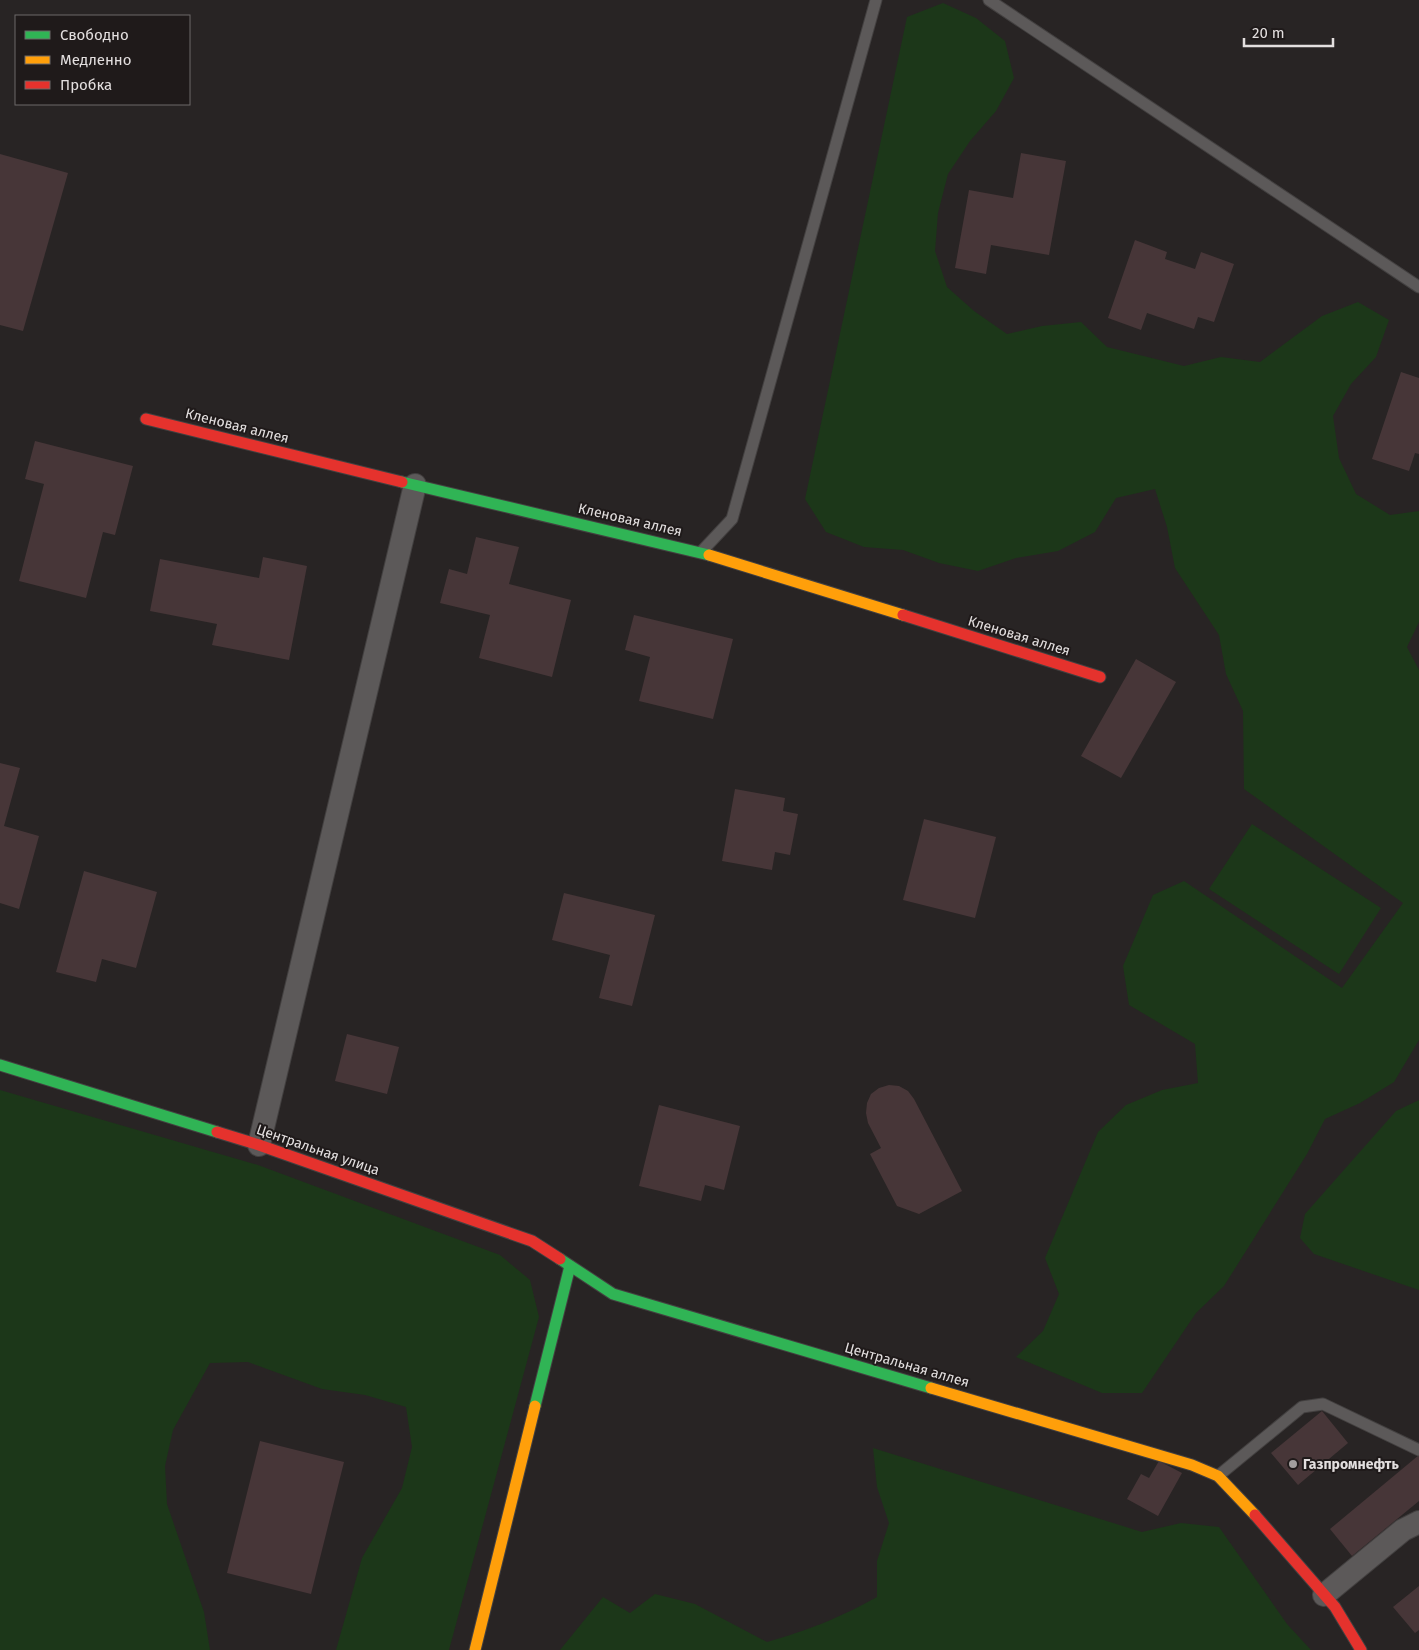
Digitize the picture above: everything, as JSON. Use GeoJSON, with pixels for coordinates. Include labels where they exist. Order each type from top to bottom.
{"type":"FeatureCollection","features":[{"type":"Feature","properties":{"kind":"street","name":"Кленовая аллея"},"geometry":{"type":"LineString","coordinates":[[146,418],[415,485],[701,552],[1100,678]]}},
{"type":"Feature","properties":{"kind":"street"},"geometry":{"type":"LineString","coordinates":[[259,1145],[415,485]]}},
{"type":"Feature","properties":{"kind":"street","name":"Центральная улица"},"geometry":{"type":"LineString","coordinates":[[0,1065],[259,1145],[532,1241],[613,1294]]}},
{"type":"Feature","properties":{"kind":"street"},"geometry":{"type":"LineString","coordinates":[[475,1650],[570,1266]]}},
{"type":"Feature","properties":{"kind":"street","name":"Центральная аллея"},"geometry":{"type":"LineString","coordinates":[[613,1294],[1192,1464],[1218,1476]]}},
{"type":"Feature","properties":{"kind":"street"},"geometry":{"type":"LineString","coordinates":[[1218,1476],[1242,1500],[1335,1607],[1361,1650]]}},
{"type":"Feature","properties":{"kind":"street"},"geometry":{"type":"LineString","coordinates":[[1324,1595],[1402,1530],[1419,1522]]}},
{"type":"Feature","properties":{"kind":"lane"},"geometry":{"type":"LineString","coordinates":[[701,552],[732,519],[876,0]]}},
{"type":"Feature","properties":{"kind":"lane"},"geometry":{"type":"LineString","coordinates":[[989,0],[1419,287]]}},
{"type":"Feature","properties":{"kind":"lane"},"geometry":{"type":"LineString","coordinates":[[1218,1476],[1302,1407],[1323,1404],[1419,1450]]}},
{"type":"Feature","properties":{"kind":"green space"},"geometry":{"type":"Polygon","coordinates":[[[943,3],[976,18],[1005,41],[1014,78],[996,111],[970,141],[948,174],[938,213],[935,251],[947,287],[974,311],[1007,334],[1042,326],[1081,322],[1107,347],[1184,366],[1221,357],[1260,362],[1322,316],[1358,302],[1389,320],[1376,357],[1351,384],[1333,416],[1339,458],[1356,494],[1390,515],[1419,511],[1419,622],[1407,647],[1419,670],[1419,1040],[1394,1082],[1360,1103],[1325,1119],[1307,1154],[1224,1286],[1196,1313],[1142,1393],[1102,1393],[1016,1357],[1043,1331],[1059,1294],[1045,1258],[1098,1132],[1126,1105],[1162,1090],[1198,1083],[1195,1044],[1129,1005],[1123,966],[1153,895],[1184,881],[1342,988],[1403,903],[1244,789],[1243,711],[1226,674],[1219,635],[1175,568],[1167,527],[1155,489],[1116,498],[1095,532],[1058,551],[1016,558],[978,571],[939,563],[903,550],[864,547],[826,532],[805,499],[907,17],[943,3]]]}},
{"type":"Feature","properties":{"kind":"green space"},"geometry":{"type":"Polygon","coordinates":[[[1252,824],[1381,908],[1339,974],[1209,889],[1252,824]]]}},
{"type":"Feature","properties":{"kind":"green space"},"geometry":{"type":"Polygon","coordinates":[[[0,1090],[258,1165],[500,1255],[530,1280],[539,1317],[449,1650],[336,1650],[362,1558],[402,1488],[412,1447],[406,1407],[365,1395],[322,1389],[248,1362],[210,1363],[173,1430],[165,1466],[167,1504],[204,1612],[210,1650],[0,1650],[0,1090]]]}},
{"type":"Feature","properties":{"kind":"green space"},"geometry":{"type":"Polygon","coordinates":[[[1419,1100],[1419,1290],[1314,1254],[1300,1238],[1305,1214],[1396,1111],[1419,1100]]]}},
{"type":"Feature","properties":{"kind":"green space"},"geometry":{"type":"Polygon","coordinates":[[[873,1448],[1142,1532],[1181,1523],[1219,1527],[1287,1624],[1311,1650],[560,1650],[603,1597],[630,1613],[655,1594],[695,1604],[767,1642],[824,1623],[877,1597],[877,1561],[889,1523],[877,1487],[873,1448]]]}},
{"type":"Feature","properties":{"kind":"building"},"geometry":{"type":"Polygon","coordinates":[[[1021,153],[1066,161],[1049,255],[991,245],[986,274],[955,268],[969,190],[1013,198],[1021,153]]]}},
{"type":"Feature","properties":{"kind":"building"},"geometry":{"type":"Polygon","coordinates":[[[0,154],[68,173],[23,331],[0,325],[0,154]]]}},
{"type":"Feature","properties":{"kind":"building"},"geometry":{"type":"Polygon","coordinates":[[[1135,240],[1167,252],[1165,259],[1195,269],[1201,252],[1234,264],[1214,322],[1198,317],[1194,329],[1147,313],[1141,330],[1108,318],[1135,240]]]}},
{"type":"Feature","properties":{"kind":"building"},"geometry":{"type":"Polygon","coordinates":[[[1401,372],[1419,378],[1419,454],[1415,453],[1409,471],[1372,459],[1401,372]]]}},
{"type":"Feature","properties":{"kind":"building"},"geometry":{"type":"Polygon","coordinates":[[[35,441],[133,466],[115,535],[103,532],[86,598],[19,581],[44,484],[25,479],[35,441]]]}},
{"type":"Feature","properties":{"kind":"building"},"geometry":{"type":"Polygon","coordinates":[[[476,537],[519,547],[509,584],[571,600],[552,677],[479,658],[490,615],[440,603],[449,569],[467,574],[476,537]]]}},
{"type":"Feature","properties":{"kind":"building"},"geometry":{"type":"Polygon","coordinates":[[[263,557],[307,566],[289,660],[212,645],[217,624],[150,611],[160,559],[259,578],[263,557]]]}},
{"type":"Feature","properties":{"kind":"building"},"geometry":{"type":"Polygon","coordinates":[[[634,615],[733,639],[713,719],[639,701],[650,657],[625,650],[634,615]]]}},
{"type":"Feature","properties":{"kind":"building"},"geometry":{"type":"Polygon","coordinates":[[[1136,659],[1176,682],[1121,778],[1081,756],[1136,659]]]}},
{"type":"Feature","properties":{"kind":"building"},"geometry":{"type":"Polygon","coordinates":[[[0,763],[20,768],[4,826],[39,836],[19,909],[0,903],[0,763]]]}},
{"type":"Feature","properties":{"kind":"building"},"geometry":{"type":"Polygon","coordinates":[[[735,789],[785,798],[783,811],[798,814],[790,855],[775,852],[772,870],[722,861],[735,789]]]}},
{"type":"Feature","properties":{"kind":"building"},"geometry":{"type":"Polygon","coordinates":[[[924,819],[996,837],[975,918],[903,900],[924,819]]]}},
{"type":"Feature","properties":{"kind":"building"},"geometry":{"type":"Polygon","coordinates":[[[84,871],[157,892],[136,968],[102,959],[96,982],[56,972],[84,871]]]}},
{"type":"Feature","properties":{"kind":"building"},"geometry":{"type":"Polygon","coordinates":[[[564,893],[655,915],[632,1006],[599,998],[610,955],[552,940],[564,893]]]}},
{"type":"Feature","properties":{"kind":"building"},"geometry":{"type":"Polygon","coordinates":[[[347,1034],[399,1047],[387,1094],[335,1081],[347,1034]]]}},
{"type":"Feature","properties":{"kind":"building"},"geometry":{"type":"Polygon","coordinates":[[[889,1085],[899,1086],[908,1091],[914,1099],[962,1191],[919,1214],[897,1206],[870,1154],[881,1148],[868,1123],[867,1103],[871,1094],[879,1088],[889,1085]]]}},
{"type":"Feature","properties":{"kind":"building"},"geometry":{"type":"Polygon","coordinates":[[[659,1105],[740,1126],[724,1190],[705,1185],[701,1201],[639,1186],[659,1105]]]}},
{"type":"Feature","properties":{"kind":"building"},"geometry":{"type":"Polygon","coordinates":[[[1322,1411],[1348,1443],[1298,1485],[1271,1453],[1322,1411]]]}},
{"type":"Feature","properties":{"kind":"building"},"geometry":{"type":"Polygon","coordinates":[[[260,1441],[344,1462],[311,1594],[227,1573],[260,1441]]]}},
{"type":"Feature","properties":{"kind":"building"},"geometry":{"type":"Polygon","coordinates":[[[1419,1455],[1419,1501],[1352,1556],[1330,1529],[1419,1455]]]}},
{"type":"Feature","properties":{"kind":"building"},"geometry":{"type":"Polygon","coordinates":[[[1159,1461],[1182,1473],[1158,1516],[1127,1499],[1141,1474],[1149,1478],[1159,1461]]]}},
{"type":"Feature","properties":{"kind":"building"},"geometry":{"type":"Polygon","coordinates":[[[1419,1586],[1419,1630],[1415,1633],[1393,1607],[1419,1586]]]}},
{"type":"Feature","properties":{"kind":"traffic: fast"},"geometry":{"type":"LineString","coordinates":[[402,482],[709,555]]}},
{"type":"Feature","properties":{"kind":"traffic: fast"},"geometry":{"type":"LineString","coordinates":[[0,1065],[217,1132]]}},
{"type":"Feature","properties":{"kind":"traffic: fast"},"geometry":{"type":"LineString","coordinates":[[560,1259],[613,1294],[931,1388]]}},
{"type":"Feature","properties":{"kind":"traffic: fast"},"geometry":{"type":"LineString","coordinates":[[535,1406],[570,1266]]}},
{"type":"Feature","properties":{"kind":"traffic: slow"},"geometry":{"type":"LineString","coordinates":[[709,555],[903,615]]}},
{"type":"Feature","properties":{"kind":"traffic: slow"},"geometry":{"type":"LineString","coordinates":[[931,1388],[1192,1465],[1218,1476],[1255,1515]]}},
{"type":"Feature","properties":{"kind":"traffic: slow"},"geometry":{"type":"LineString","coordinates":[[475,1650],[535,1406]]}},
{"type":"Feature","properties":{"kind":"traffic: jam"},"geometry":{"type":"LineString","coordinates":[[146,419],[402,482]]}},
{"type":"Feature","properties":{"kind":"traffic: jam"},"geometry":{"type":"LineString","coordinates":[[903,615],[1100,677]]}},
{"type":"Feature","properties":{"kind":"traffic: jam"},"geometry":{"type":"LineString","coordinates":[[217,1132],[532,1241],[560,1259]]}},
{"type":"Feature","properties":{"kind":"traffic: jam"},"geometry":{"type":"LineString","coordinates":[[1255,1515],[1335,1607],[1361,1650]]}},
{"type":"Feature","properties":{"kind":"place","name":"Газпромнефть"},"geometry":{"type":"Point","coordinates":[1293,1464]}}]}
